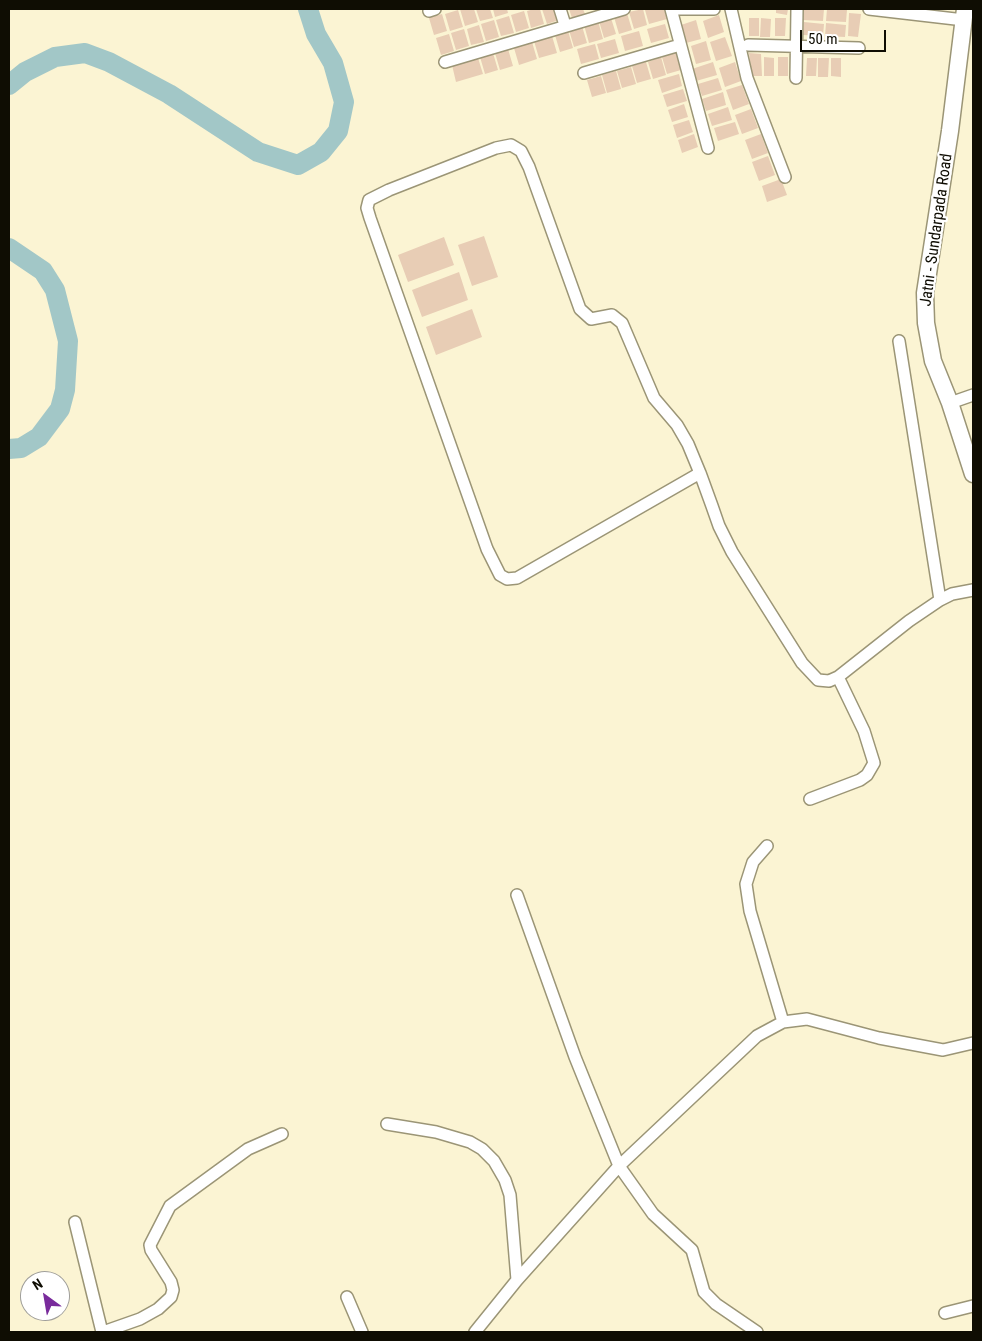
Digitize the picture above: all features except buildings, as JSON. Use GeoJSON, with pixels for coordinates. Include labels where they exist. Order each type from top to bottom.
{"type":"FeatureCollection","features":[{"type":"Feature","properties":{"kind":"main road","name":"Jatni - Sundarpada Road"},"geometry":{"type":"LineString","coordinates":[[964,14],[950,131],[925,293],[928,343],[933,361],[950,402],[973,474]]}},
{"type":"Feature","properties":{"kind":"street"},"geometry":{"type":"LineString","coordinates":[[560,9],[565,25]]}},
{"type":"Feature","properties":{"kind":"street"},"geometry":{"type":"LineString","coordinates":[[445,62],[624,9]]}},
{"type":"Feature","properties":{"kind":"street"},"geometry":{"type":"LineString","coordinates":[[671,9],[708,148]]}},
{"type":"Feature","properties":{"kind":"street"},"geometry":{"type":"LineString","coordinates":[[679,9],[714,9]]}},
{"type":"Feature","properties":{"kind":"street"},"geometry":{"type":"LineString","coordinates":[[731,9],[747,78],[785,177]]}},
{"type":"Feature","properties":{"kind":"street"},"geometry":{"type":"LineString","coordinates":[[796,78],[797,9]]}},
{"type":"Feature","properties":{"kind":"street"},"geometry":{"type":"LineString","coordinates":[[869,9],[964,14]]}},
{"type":"Feature","properties":{"kind":"street"},"geometry":{"type":"LineString","coordinates":[[584,73],[680,45]]}},
{"type":"Feature","properties":{"kind":"street"},"geometry":{"type":"LineString","coordinates":[[748,45],[859,48]]}},
{"type":"Feature","properties":{"kind":"street"},"geometry":{"type":"LineString","coordinates":[[700,473],[518,578],[507,579],[500,575],[487,549],[373,228],[367,208],[369,200],[389,190],[496,148],[506,145],[517,147],[529,167],[580,309],[591,319],[612,315],[619,319],[654,398],[684,436],[700,473],[728,545],[802,663],[818,680],[828,681],[838,677],[909,621],[940,600],[952,594],[973,590]]}},
{"type":"Feature","properties":{"kind":"street"},"geometry":{"type":"LineString","coordinates":[[899,341],[940,600]]}},
{"type":"Feature","properties":{"kind":"street"},"geometry":{"type":"LineString","coordinates":[[950,402],[973,394]]}},
{"type":"Feature","properties":{"kind":"street"},"geometry":{"type":"LineString","coordinates":[[810,799],[860,780],[867,775],[874,763],[864,730],[838,677]]}},
{"type":"Feature","properties":{"kind":"street"},"geometry":{"type":"LineString","coordinates":[[767,846],[753,862],[746,884],[750,911],[783,1022]]}},
{"type":"Feature","properties":{"kind":"street"},"geometry":{"type":"LineString","coordinates":[[517,895],[578,1065],[619,1166],[653,1214],[692,1250],[699,1268],[701,1285],[709,1298],[757,1332]]}},
{"type":"Feature","properties":{"kind":"street"},"geometry":{"type":"LineString","coordinates":[[475,1332],[517,1280],[619,1166],[757,1036],[783,1022],[807,1019],[879,1038],[943,1050],[973,1043]]}},
{"type":"Feature","properties":{"kind":"street"},"geometry":{"type":"LineString","coordinates":[[387,1124],[436,1132],[470,1142],[482,1149],[494,1161],[505,1180],[510,1195],[517,1280]]}},
{"type":"Feature","properties":{"kind":"street"},"geometry":{"type":"LineString","coordinates":[[75,1222],[103,1332],[140,1319],[158,1309],[171,1297],[173,1290],[171,1282],[153,1254],[150,1245],[170,1206],[248,1150],[282,1134]]}},
{"type":"Feature","properties":{"kind":"street"},"geometry":{"type":"LineString","coordinates":[[347,1297],[362,1332]]}},
{"type":"Feature","properties":{"kind":"street"},"geometry":{"type":"LineString","coordinates":[[945,1313],[973,1306]]}},
{"type":"Feature","properties":{"kind":"waterway"},"geometry":{"type":"LineString","coordinates":[[9,85],[25,72],[55,57],[85,53],[109,62],[169,94],[258,152],[298,165],[321,152],[338,131],[344,102],[333,63],[316,34],[308,9]]}},
{"type":"Feature","properties":{"kind":"waterway"},"geometry":{"type":"LineString","coordinates":[[9,248],[43,271],[55,290],[68,341],[65,390],[60,409],[39,437],[21,448],[9,449]]}}]}
